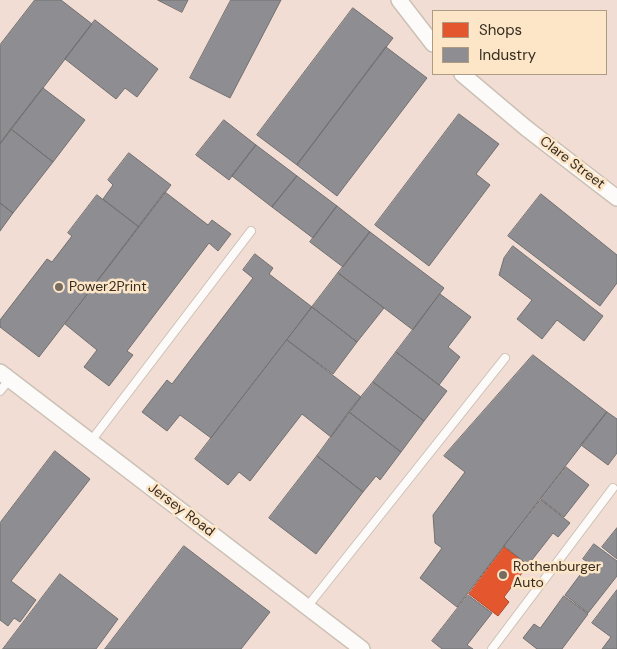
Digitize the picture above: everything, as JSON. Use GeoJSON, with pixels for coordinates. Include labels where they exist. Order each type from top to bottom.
{"type":"FeatureCollection","features":[{"type":"Feature","properties":{"kind":"street"},"geometry":{"type":"LineString","coordinates":[[399,0],[432,43]]}},
{"type":"Feature","properties":{"kind":"street","name":"Clare Street"},"geometry":{"type":"LineString","coordinates":[[463,75],[526,128],[617,198]]}},
{"type":"Feature","properties":{"kind":"street","name":"Jersey Road"},"geometry":{"type":"LineString","coordinates":[[5,376],[362,649]]}},
{"type":"Feature","properties":{"kind":"lane"},"geometry":{"type":"LineString","coordinates":[[91,441],[251,231]]}},
{"type":"Feature","properties":{"kind":"lane"},"geometry":{"type":"LineString","coordinates":[[307,607],[505,358]]}},
{"type":"Feature","properties":{"kind":"lane"},"geometry":{"type":"LineString","coordinates":[[0,391],[5,376]]}},
{"type":"Feature","properties":{"kind":"lane"},"geometry":{"type":"LineString","coordinates":[[492,649],[613,488]]}},
{"type":"Feature","properties":{"kind":"shaded area"},"geometry":{"type":"Polygon","coordinates":[[[0,0],[617,0],[617,649],[0,649],[0,0]]]}},
{"type":"Feature","properties":{"kind":"building: Shops"},"geometry":{"type":"Polygon","coordinates":[[[504,547],[528,565],[504,597],[509,602],[498,616],[469,594],[504,547]]]}},
{"type":"Feature","properties":{"kind":"building: Industry"},"geometry":{"type":"Polygon","coordinates":[[[35,0],[61,0],[92,24],[0,144],[0,45],[35,0]]]}},
{"type":"Feature","properties":{"kind":"building: Industry"},"geometry":{"type":"Polygon","coordinates":[[[158,0],[188,0],[182,12],[158,0]]]}},
{"type":"Feature","properties":{"kind":"building: Industry"},"geometry":{"type":"Polygon","coordinates":[[[231,0],[281,0],[230,98],[190,78],[231,0]]]}},
{"type":"Feature","properties":{"kind":"building: Industry"},"geometry":{"type":"Polygon","coordinates":[[[353,8],[393,38],[297,165],[257,135],[353,8]]]}},
{"type":"Feature","properties":{"kind":"building: Industry"},"geometry":{"type":"Polygon","coordinates":[[[95,20],[158,69],[137,97],[125,88],[116,99],[65,59],[95,20]]]}},
{"type":"Feature","properties":{"kind":"building: Industry"},"geometry":{"type":"Polygon","coordinates":[[[386,47],[427,78],[337,196],[297,165],[386,47]]]}},
{"type":"Feature","properties":{"kind":"building: Industry"},"geometry":{"type":"Polygon","coordinates":[[[43,88],[85,120],[53,162],[11,129],[43,88]]]}},
{"type":"Feature","properties":{"kind":"building: Industry"},"geometry":{"type":"Polygon","coordinates":[[[459,114],[499,144],[476,174],[490,185],[429,266],[375,225],[459,114]]]}},
{"type":"Feature","properties":{"kind":"building: Industry"},"geometry":{"type":"Polygon","coordinates":[[[224,120],[256,145],[229,180],[196,155],[224,120]]]}},
{"type":"Feature","properties":{"kind":"building: Industry"},"geometry":{"type":"Polygon","coordinates":[[[11,129],[53,162],[13,213],[0,203],[0,144],[11,129]]]}},
{"type":"Feature","properties":{"kind":"building: Industry"},"geometry":{"type":"Polygon","coordinates":[[[256,145],[297,176],[272,207],[232,176],[256,145]]]}},
{"type":"Feature","properties":{"kind":"building: Industry"},"geometry":{"type":"Polygon","coordinates":[[[129,153],[171,185],[139,227],[103,199],[113,185],[108,180],[129,153]]]}},
{"type":"Feature","properties":{"kind":"building: Industry"},"geometry":{"type":"Polygon","coordinates":[[[297,176],[337,206],[313,238],[272,207],[297,176]]]}},
{"type":"Feature","properties":{"kind":"building: Industry"},"geometry":{"type":"Polygon","coordinates":[[[165,192],[208,225],[212,220],[231,234],[218,251],[209,243],[127,351],[133,355],[109,386],[84,367],[97,350],[65,324],[165,192]]]}},
{"type":"Feature","properties":{"kind":"building: Industry"},"geometry":{"type":"Polygon","coordinates":[[[541,194],[617,255],[617,283],[600,306],[508,236],[541,194]]]}},
{"type":"Feature","properties":{"kind":"building: Industry","name":"Power2Print"},"geometry":{"type":"Polygon","coordinates":[[[97,195],[139,227],[39,357],[0,327],[0,320],[47,259],[52,262],[72,236],[68,233],[97,195]]]}},
{"type":"Feature","properties":{"kind":"building: Industry"},"geometry":{"type":"Polygon","coordinates":[[[0,203],[13,213],[0,231],[0,203]]]}},
{"type":"Feature","properties":{"kind":"building: Industry"},"geometry":{"type":"Polygon","coordinates":[[[337,206],[370,232],[343,267],[310,242],[337,206]]]}},
{"type":"Feature","properties":{"kind":"building: Industry"},"geometry":{"type":"Polygon","coordinates":[[[370,232],[444,288],[413,330],[338,273],[370,232]]]}},
{"type":"Feature","properties":{"kind":"building: Industry"},"geometry":{"type":"Polygon","coordinates":[[[513,246],[603,316],[584,341],[557,320],[542,339],[517,319],[532,300],[499,275],[504,258],[513,246]]]}},
{"type":"Feature","properties":{"kind":"building: Industry"},"geometry":{"type":"Polygon","coordinates":[[[255,254],[273,268],[269,274],[312,307],[211,438],[180,415],[167,431],[142,412],[167,380],[172,384],[253,278],[243,270],[255,254]]]}},
{"type":"Feature","properties":{"kind":"building: Industry"},"geometry":{"type":"Polygon","coordinates":[[[338,273],[384,308],[357,342],[312,307],[338,273]]]}},
{"type":"Feature","properties":{"kind":"building: Industry"},"geometry":{"type":"Polygon","coordinates":[[[440,294],[471,317],[448,347],[460,357],[439,385],[396,352],[440,294]]]}},
{"type":"Feature","properties":{"kind":"building: Industry"},"geometry":{"type":"Polygon","coordinates":[[[312,307],[357,342],[333,374],[287,340],[312,307]]]}},
{"type":"Feature","properties":{"kind":"building: Industry"},"geometry":{"type":"Polygon","coordinates":[[[287,340],[361,397],[331,437],[302,414],[250,481],[239,472],[228,485],[195,459],[287,340]]]}},
{"type":"Feature","properties":{"kind":"building: Industry"},"geometry":{"type":"Polygon","coordinates":[[[396,352],[447,391],[424,421],[373,382],[396,352]]]}},
{"type":"Feature","properties":{"kind":"building: Industry"},"geometry":{"type":"Polygon","coordinates":[[[533,355],[607,412],[457,607],[420,578],[442,548],[435,543],[433,515],[465,472],[444,456],[533,355]]]}},
{"type":"Feature","properties":{"kind":"building: Industry"},"geometry":{"type":"Polygon","coordinates":[[[373,382],[424,421],[401,452],[349,412],[373,382]]]}},
{"type":"Feature","properties":{"kind":"building: Industry"},"geometry":{"type":"Polygon","coordinates":[[[349,412],[401,452],[380,480],[376,476],[363,492],[317,456],[349,412]]]}},
{"type":"Feature","properties":{"kind":"building: Industry"},"geometry":{"type":"Polygon","coordinates":[[[607,412],[617,419],[617,453],[608,465],[581,445],[607,412]]]}},
{"type":"Feature","properties":{"kind":"building: Industry"},"geometry":{"type":"Polygon","coordinates":[[[55,451],[90,479],[11,581],[36,600],[20,622],[14,618],[8,626],[0,620],[0,523],[55,451]]]}},
{"type":"Feature","properties":{"kind":"building: Industry"},"geometry":{"type":"Polygon","coordinates":[[[317,456],[363,492],[316,554],[269,518],[317,456]]]}},
{"type":"Feature","properties":{"kind":"building: Industry"},"geometry":{"type":"Polygon","coordinates":[[[566,467],[589,485],[564,517],[541,499],[566,467]]]}},
{"type":"Feature","properties":{"kind":"building: Industry"},"geometry":{"type":"Polygon","coordinates":[[[541,500],[570,523],[558,537],[553,533],[528,565],[504,546],[541,500]]]}},
{"type":"Feature","properties":{"kind":"building: Industry"},"geometry":{"type":"Polygon","coordinates":[[[617,528],[617,559],[602,547],[617,528]]]}},
{"type":"Feature","properties":{"kind":"building: Industry"},"geometry":{"type":"Polygon","coordinates":[[[594,544],[617,561],[617,576],[588,613],[565,595],[589,563],[583,559],[594,544]]]}},
{"type":"Feature","properties":{"kind":"building: Industry"},"geometry":{"type":"Polygon","coordinates":[[[184,546],[270,612],[241,649],[105,649],[184,546]]]}},
{"type":"Feature","properties":{"kind":"building: Industry"},"geometry":{"type":"Polygon","coordinates":[[[60,574],[118,619],[96,649],[3,649],[60,574]]]}},
{"type":"Feature","properties":{"kind":"building: Industry"},"geometry":{"type":"Polygon","coordinates":[[[617,590],[617,649],[602,649],[611,637],[592,623],[617,590]]]}},
{"type":"Feature","properties":{"kind":"building: Industry"},"geometry":{"type":"Polygon","coordinates":[[[468,595],[492,613],[467,645],[473,649],[442,649],[432,641],[468,595]]]}},
{"type":"Feature","properties":{"kind":"building: Industry"},"geometry":{"type":"Polygon","coordinates":[[[564,596],[588,614],[562,649],[537,649],[523,638],[534,624],[540,628],[564,596]]]}},
{"type":"Feature","properties":{"kind":"place","name":"Power2Print"},"geometry":{"type":"Point","coordinates":[59,287]}},
{"type":"Feature","properties":{"kind":"place","name":"Rothenburger Auto"},"geometry":{"type":"Point","coordinates":[503,575]}}]}
